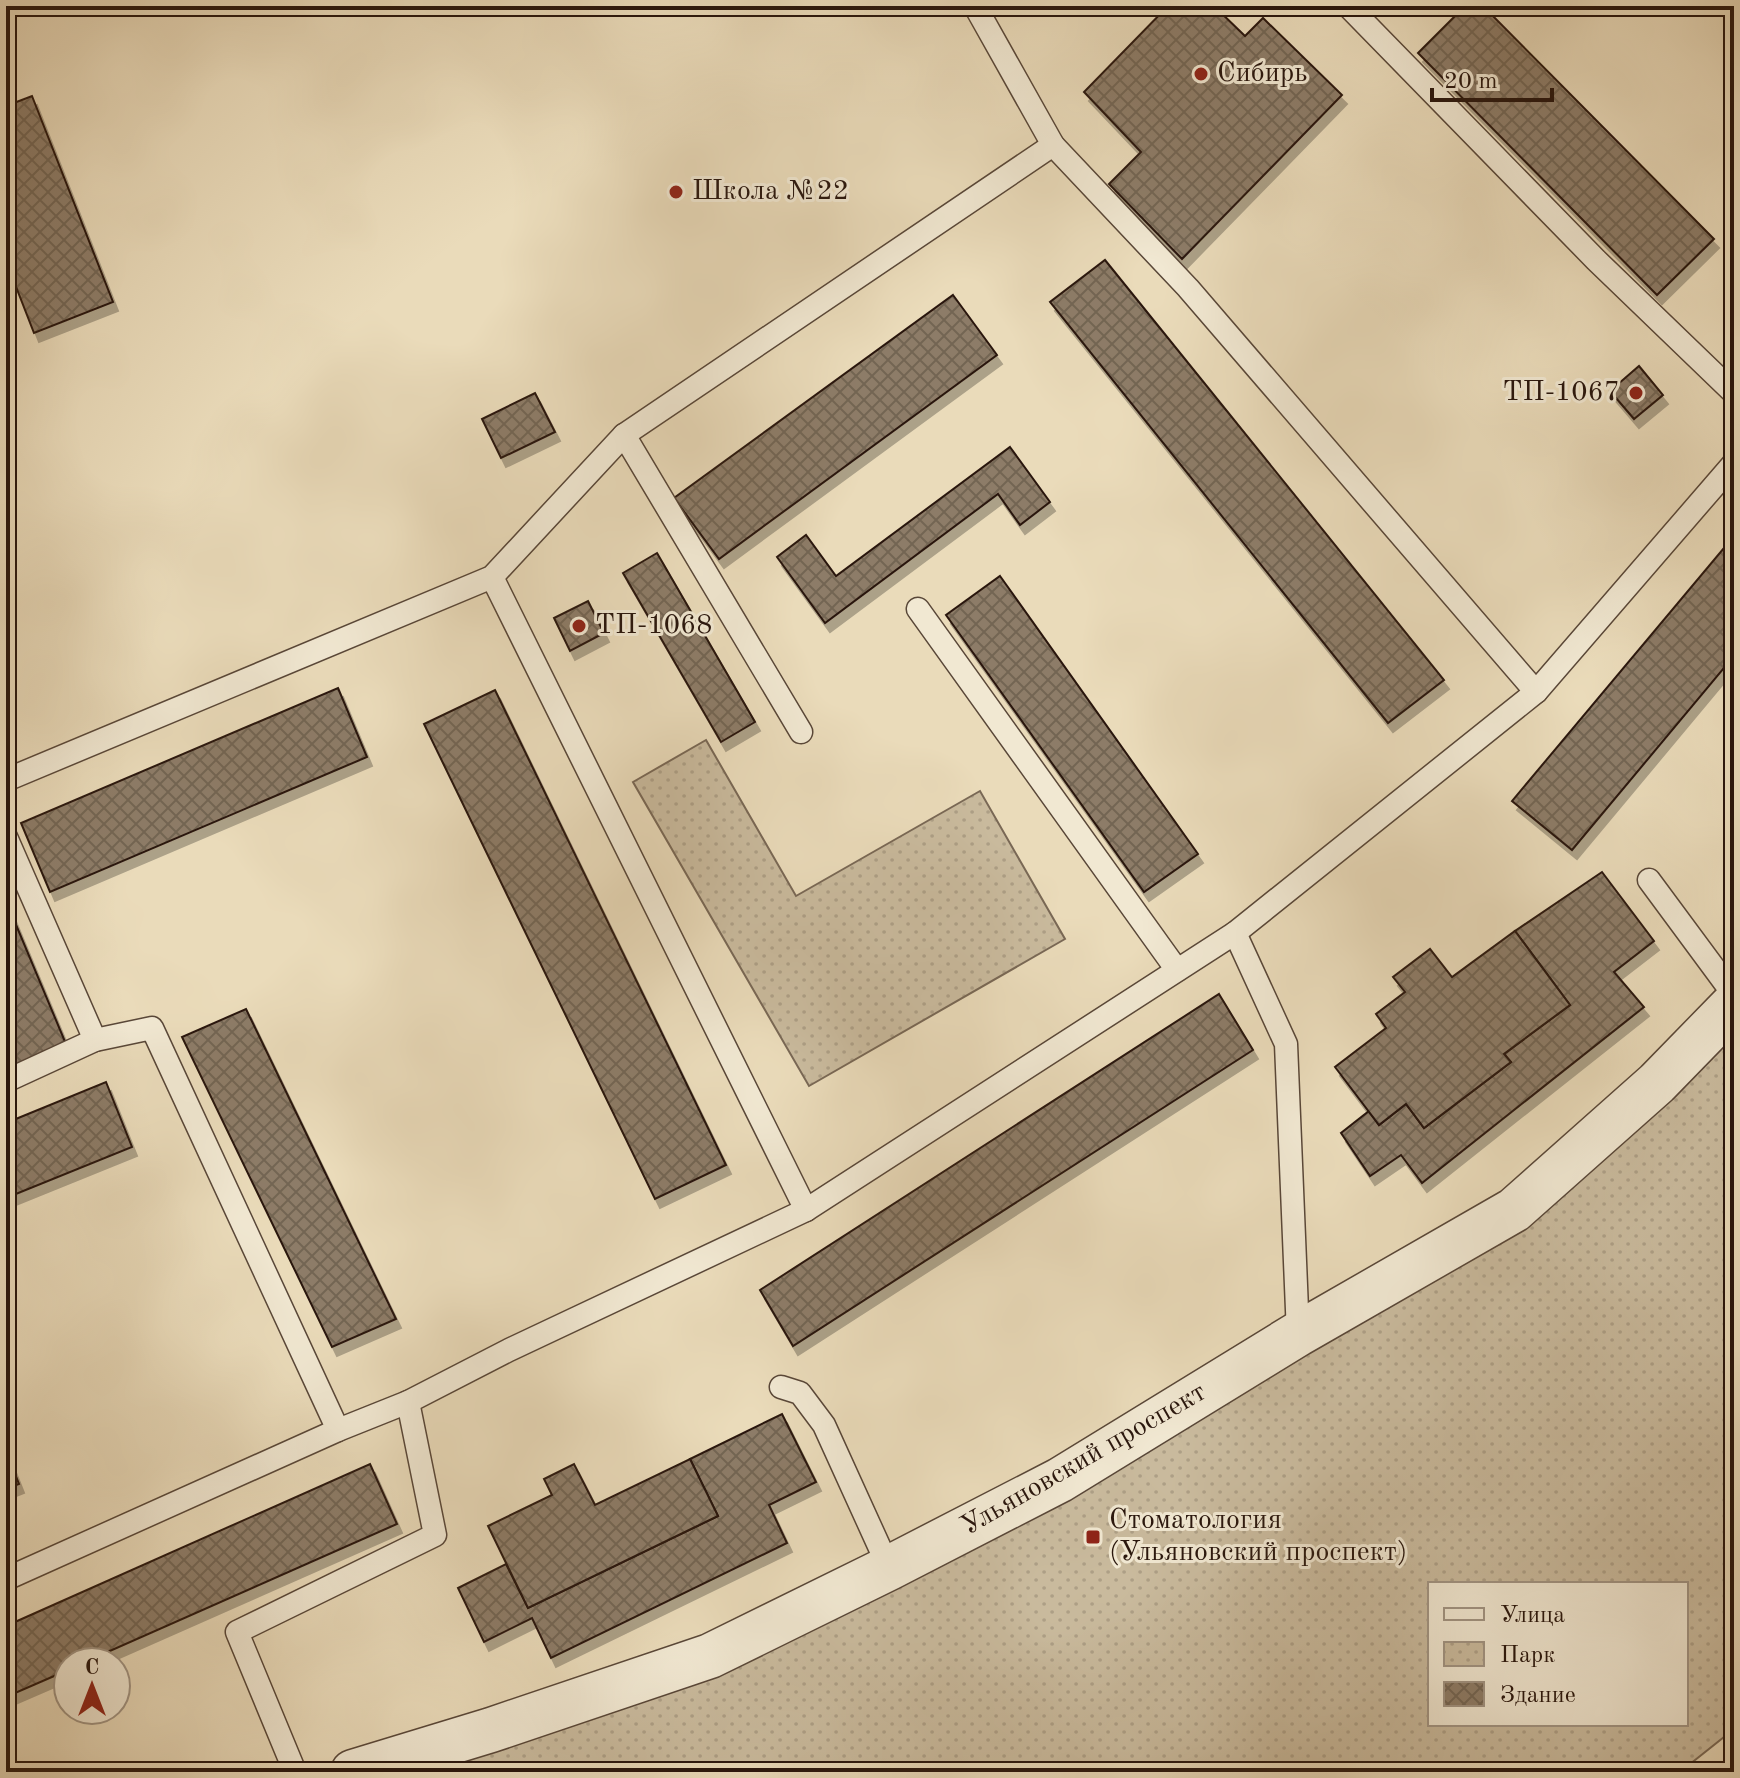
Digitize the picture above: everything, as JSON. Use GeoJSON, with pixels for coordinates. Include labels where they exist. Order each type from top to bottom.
{"type":"FeatureCollection","features":[{"type":"Feature","properties":{"kind":"street","name":"Ульяновский проспект"},"geometry":{"type":"LineString","coordinates":[[353,1772],[491,1730],[710,1656],[1060,1480],[1298,1334],[1514,1210],[1657,1083],[1734,1004]]}},
{"type":"Feature","properties":{"kind":"lane"},"geometry":{"type":"LineString","coordinates":[[975,6],[1053,145],[1188,288],[1536,692]]}},
{"type":"Feature","properties":{"kind":"lane"},"geometry":{"type":"LineString","coordinates":[[1348,6],[1596,260],[1734,393]]}},
{"type":"Feature","properties":{"kind":"lane"},"geometry":{"type":"LineString","coordinates":[[6,780],[492,577],[624,435],[1053,145]]}},
{"type":"Feature","properties":{"kind":"lane"},"geometry":{"type":"LineString","coordinates":[[624,435],[801,732]]}},
{"type":"Feature","properties":{"kind":"lane"},"geometry":{"type":"LineString","coordinates":[[6,1579],[338,1430],[408,1402],[509,1350],[806,1210],[1235,933],[1536,692],[1734,463]]}},
{"type":"Feature","properties":{"kind":"lane"},"geometry":{"type":"LineString","coordinates":[[492,577],[806,1210]]}},
{"type":"Feature","properties":{"kind":"lane"},"geometry":{"type":"LineString","coordinates":[[918,609],[1177,970]]}},
{"type":"Feature","properties":{"kind":"lane"},"geometry":{"type":"LineString","coordinates":[[6,837],[14,878],[95,1040]]}},
{"type":"Feature","properties":{"kind":"lane"},"geometry":{"type":"LineString","coordinates":[[1649,880],[1734,995]]}},
{"type":"Feature","properties":{"kind":"lane"},"geometry":{"type":"LineString","coordinates":[[1235,933],[1286,1044],[1298,1334]]}},
{"type":"Feature","properties":{"kind":"lane"},"geometry":{"type":"LineString","coordinates":[[6,1081],[95,1040],[152,1028],[338,1430]]}},
{"type":"Feature","properties":{"kind":"lane"},"geometry":{"type":"LineString","coordinates":[[781,1387],[800,1393],[824,1425],[889,1568]]}},
{"type":"Feature","properties":{"kind":"lane"},"geometry":{"type":"LineString","coordinates":[[295,1772],[237,1632],[435,1535],[408,1402]]}},
{"type":"Feature","properties":{"kind":"green space"},"geometry":{"type":"Polygon","coordinates":[[[706,740],[796,896],[980,791],[1065,939],[809,1086],[633,782],[706,740]]]}},
{"type":"Feature","properties":{"kind":"green space"},"geometry":{"type":"Polygon","coordinates":[[[1734,1004],[1734,1729],[1680,1772],[353,1772],[710,1656],[1514,1210],[1734,1004]]]}},
{"type":"Feature","properties":{"kind":"building"},"geometry":{"type":"Polygon","coordinates":[[[1168,6],[1214,6],[1245,36],[1263,18],[1342,95],[1182,259],[1109,184],[1141,152],[1084,92],[1168,6]]]}},
{"type":"Feature","properties":{"kind":"building"},"geometry":{"type":"Polygon","coordinates":[[[1465,6],[1483,6],[1714,239],[1657,295],[1418,53],[1465,6]]]}},
{"type":"Feature","properties":{"kind":"building"},"geometry":{"type":"Polygon","coordinates":[[[32,96],[113,302],[34,333],[6,261],[6,106],[32,96]]]}},
{"type":"Feature","properties":{"kind":"building"},"geometry":{"type":"Polygon","coordinates":[[[1105,260],[1444,680],[1388,723],[1050,302],[1105,260]]]}},
{"type":"Feature","properties":{"kind":"building"},"geometry":{"type":"Polygon","coordinates":[[[953,295],[997,355],[719,559],[674,498],[953,295]]]}},
{"type":"Feature","properties":{"kind":"building","name":"ТП-1067"},"geometry":{"type":"Polygon","coordinates":[[[1639,366],[1663,395],[1634,419],[1610,391],[1639,366]]]}},
{"type":"Feature","properties":{"kind":"building"},"geometry":{"type":"Polygon","coordinates":[[[535,393],[555,432],[501,458],[482,419],[535,393]]]}},
{"type":"Feature","properties":{"kind":"building"},"geometry":{"type":"Polygon","coordinates":[[[1010,447],[1050,502],[1020,525],[998,494],[825,623],[777,557],[806,535],[836,576],[1010,447]]]}},
{"type":"Feature","properties":{"kind":"building"},"geometry":{"type":"Polygon","coordinates":[[[1734,536],[1734,656],[1572,850],[1512,801],[1734,536]]]}},
{"type":"Feature","properties":{"kind":"building"},"geometry":{"type":"Polygon","coordinates":[[[657,553],[755,722],[721,742],[623,573],[657,553]]]}},
{"type":"Feature","properties":{"kind":"building"},"geometry":{"type":"Polygon","coordinates":[[[1000,576],[1198,854],[1144,892],[946,615],[1000,576]]]}},
{"type":"Feature","properties":{"kind":"building","name":"ТП-1068"},"geometry":{"type":"Polygon","coordinates":[[[588,601],[604,633],[570,651],[554,618],[588,601]]]}},
{"type":"Feature","properties":{"kind":"building"},"geometry":{"type":"Polygon","coordinates":[[[338,688],[367,757],[50,892],[21,823],[338,688]]]}},
{"type":"Feature","properties":{"kind":"building"},"geometry":{"type":"Polygon","coordinates":[[[495,690],[726,1165],[655,1199],[424,724],[495,690]]]}},
{"type":"Feature","properties":{"kind":"building"},"geometry":{"type":"Polygon","coordinates":[[[1602,872],[1654,941],[1614,972],[1644,1007],[1422,1183],[1401,1155],[1370,1176],[1341,1133],[1369,1111],[1379,1125],[1406,1104],[1424,1128],[1511,1062],[1504,1054],[1570,1005],[1515,931],[1602,872]]]}},
{"type":"Feature","properties":{"kind":"building"},"geometry":{"type":"Polygon","coordinates":[[[9,908],[66,1044],[6,1069],[6,909],[9,908]]]}},
{"type":"Feature","properties":{"kind":"building"},"geometry":{"type":"Polygon","coordinates":[[[1515,931],[1570,1005],[1504,1054],[1511,1062],[1424,1128],[1406,1104],[1379,1125],[1335,1067],[1386,1028],[1376,1014],[1405,992],[1393,977],[1430,949],[1452,977],[1515,931]]]}},
{"type":"Feature","properties":{"kind":"building"},"geometry":{"type":"Polygon","coordinates":[[[1219,994],[1253,1050],[793,1346],[760,1290],[1219,994]]]}},
{"type":"Feature","properties":{"kind":"building"},"geometry":{"type":"Polygon","coordinates":[[[246,1009],[396,1319],[332,1347],[182,1037],[246,1009]]]}},
{"type":"Feature","properties":{"kind":"building"},"geometry":{"type":"Polygon","coordinates":[[[106,1082],[132,1147],[6,1198],[6,1123],[106,1082]]]}},
{"type":"Feature","properties":{"kind":"building"},"geometry":{"type":"Polygon","coordinates":[[[782,1414],[816,1482],[769,1505],[787,1543],[551,1658],[532,1618],[484,1642],[458,1588],[506,1564],[528,1608],[718,1516],[690,1459],[782,1414]]]}},
{"type":"Feature","properties":{"kind":"building"},"geometry":{"type":"Polygon","coordinates":[[[6,1451],[19,1484],[6,1489],[6,1451]]]}},
{"type":"Feature","properties":{"kind":"building"},"geometry":{"type":"Polygon","coordinates":[[[690,1459],[718,1516],[528,1608],[488,1526],[552,1495],[544,1479],[574,1464],[595,1505],[690,1459]]]}},
{"type":"Feature","properties":{"kind":"building"},"geometry":{"type":"Polygon","coordinates":[[[370,1464],[397,1524],[121,1646],[52,1646],[52,1677],[6,1697],[6,1626],[370,1464]]]}},
{"type":"Feature","properties":{"kind":"place","name":"Сибирь"},"geometry":{"type":"Point","coordinates":[1201,74]}},
{"type":"Feature","properties":{"kind":"place","name":"Школа №22"},"geometry":{"type":"Point","coordinates":[676,192]}},
{"type":"Feature","properties":{"kind":"place","name":"ТП-1067"},"geometry":{"type":"Point","coordinates":[1636,393]}},
{"type":"Feature","properties":{"kind":"place","name":"ТП-1068"},"geometry":{"type":"Point","coordinates":[579,626]}},
{"type":"Feature","properties":{"kind":"place","name":"Стоматология (Ульяновский проспект)"},"geometry":{"type":"Point","coordinates":[1093,1537]}}]}
